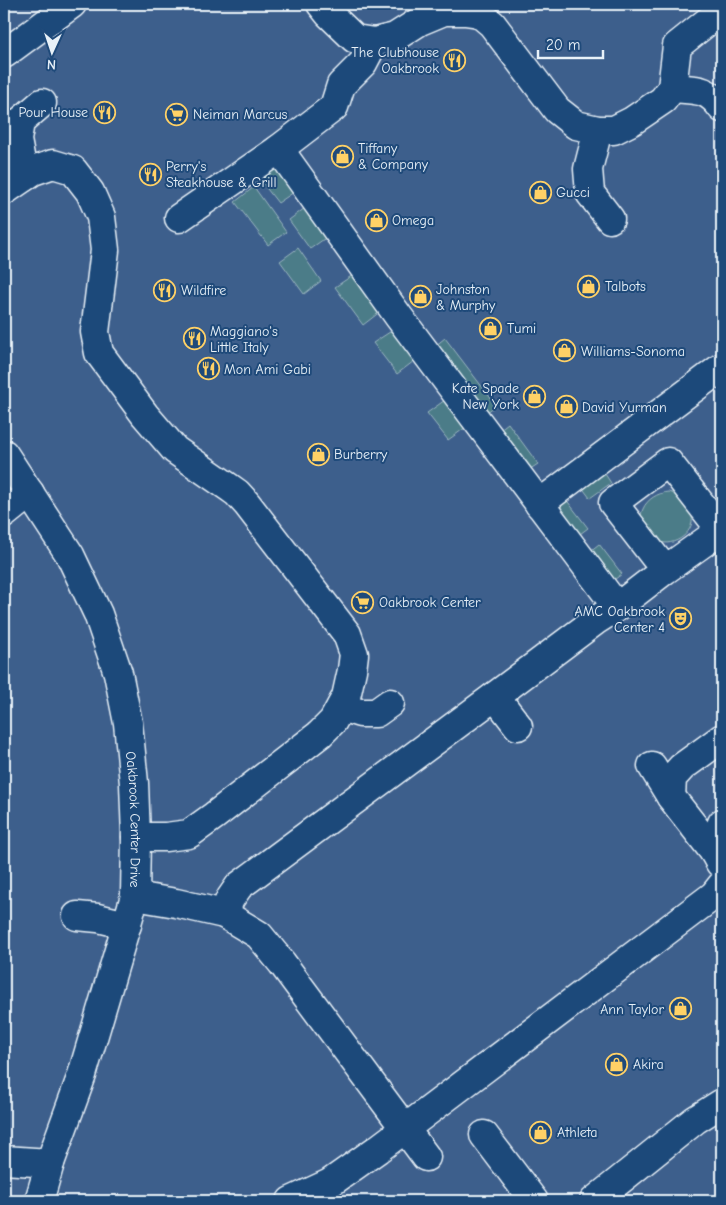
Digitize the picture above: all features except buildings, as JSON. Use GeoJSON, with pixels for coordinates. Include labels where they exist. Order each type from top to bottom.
{"type":"FeatureCollection","features":[{"type":"Feature","properties":{"kind":"street"},"geometry":{"type":"LineString","coordinates":[[4,54],[72,4]]}},
{"type":"Feature","properties":{"kind":"street"},"geometry":{"type":"LineString","coordinates":[[321,4],[355,39],[374,42],[395,37],[420,21],[444,11],[465,11],[478,14],[492,24],[558,110],[576,125],[598,130],[614,130],[632,121],[663,100],[672,88],[678,46],[722,10]]}},
{"type":"Feature","properties":{"kind":"street"},"geometry":{"type":"LineString","coordinates":[[180,218],[279,149],[334,107],[341,85],[363,63],[374,42]]}},
{"type":"Feature","properties":{"kind":"street"},"geometry":{"type":"LineString","coordinates":[[672,88],[703,90],[716,99],[722,108]]}},
{"type":"Feature","properties":{"kind":"street"},"geometry":{"type":"LineString","coordinates":[[14,184],[20,122],[42,102]]}},
{"type":"Feature","properties":{"kind":"street"},"geometry":{"type":"LineString","coordinates":[[598,130],[588,170],[590,193],[610,219]]}},
{"type":"Feature","properties":{"kind":"street"},"geometry":{"type":"LineString","coordinates":[[279,149],[400,317],[617,607]]}},
{"type":"Feature","properties":{"kind":"street"},"geometry":{"type":"LineString","coordinates":[[14,184],[33,171],[54,164],[73,170],[90,192],[101,217],[105,250],[96,332],[99,353],[145,415],[175,450],[237,493],[247,504],[347,634],[354,654],[346,697],[334,720],[320,734],[188,834],[166,837],[136,837]]}},
{"type":"Feature","properties":{"kind":"street"},"geometry":{"type":"LineString","coordinates":[[539,504],[722,367]]}},
{"type":"Feature","properties":{"kind":"street","name":"Oakbrook Center Drive"},"geometry":{"type":"LineString","coordinates":[[4,454],[70,555],[98,614],[118,673],[129,736],[134,783],[136,837],[135,896],[82,1075],[50,1163],[39,1201]]}},
{"type":"Feature","properties":{"kind":"street"},"geometry":{"type":"LineString","coordinates":[[4,514],[30,493]]}},
{"type":"Feature","properties":{"kind":"street"},"geometry":{"type":"LineString","coordinates":[[224,914],[230,899],[240,886],[665,570]]}},
{"type":"Feature","properties":{"kind":"street"},"geometry":{"type":"LineString","coordinates":[[495,696],[518,726]]}},
{"type":"Feature","properties":{"kind":"street"},"geometry":{"type":"LineString","coordinates":[[341,707],[360,713],[376,713],[390,703]]}},
{"type":"Feature","properties":{"kind":"street"},"geometry":{"type":"LineString","coordinates":[[671,797],[672,778],[682,767],[722,738]]}},
{"type":"Feature","properties":{"kind":"street"},"geometry":{"type":"LineString","coordinates":[[652,766],[671,797],[718,860]]}},
{"type":"Feature","properties":{"kind":"street"},"geometry":{"type":"LineString","coordinates":[[718,860],[715,840],[722,823]]}},
{"type":"Feature","properties":{"kind":"street"},"geometry":{"type":"LineString","coordinates":[[291,1201],[330,1183],[405,1129],[714,895],[722,885]]}},
{"type":"Feature","properties":{"kind":"street"},"geometry":{"type":"LineString","coordinates":[[135,896],[224,914],[259,935],[282,963],[426,1157]]}},
{"type":"Feature","properties":{"kind":"street"},"geometry":{"type":"LineString","coordinates":[[77,916],[98,918],[127,925]]}},
{"type":"Feature","properties":{"kind":"street"},"geometry":{"type":"LineString","coordinates":[[594,1201],[695,1120],[722,1103]]}},
{"type":"Feature","properties":{"kind":"street"},"geometry":{"type":"LineString","coordinates":[[484,1135],[534,1201]]}},
{"type":"Feature","properties":{"kind":"street"},"geometry":{"type":"LineString","coordinates":[[4,1160],[50,1163]]}},
{"type":"Feature","properties":{"kind":"shaded area","name":"Oakbrook Center"},"geometry":{"type":"Polygon","coordinates":[[[4,4],[722,4],[722,1201],[4,1201],[4,4]]]}},
{"type":"Feature","properties":{"kind":"green space"},"geometry":{"type":"Polygon","coordinates":[[[280,166],[297,190],[278,203],[260,180],[280,166]]]}},
{"type":"Feature","properties":{"kind":"green space"},"geometry":{"type":"Polygon","coordinates":[[[254,187],[286,232],[268,245],[235,202],[254,187]]]}},
{"type":"Feature","properties":{"kind":"green space"},"geometry":{"type":"Polygon","coordinates":[[[309,205],[331,234],[310,249],[289,220],[309,205]]]}},
{"type":"Feature","properties":{"kind":"green space"},"geometry":{"type":"Polygon","coordinates":[[[298,248],[321,281],[304,294],[280,261],[298,248]]]}},
{"type":"Feature","properties":{"kind":"green space"},"geometry":{"type":"Polygon","coordinates":[[[359,271],[385,308],[363,325],[335,287],[359,271]]]}},
{"type":"Feature","properties":{"kind":"green space"},"geometry":{"type":"Polygon","coordinates":[[[399,326],[422,355],[397,374],[373,343],[399,326]]]}},
{"type":"Feature","properties":{"kind":"green space"},"geometry":{"type":"Polygon","coordinates":[[[445,338],[496,405],[480,418],[430,350],[445,338]]]}},
{"type":"Feature","properties":{"kind":"green space"},"geometry":{"type":"Polygon","coordinates":[[[452,395],[472,423],[448,440],[427,413],[452,395]]]}},
{"type":"Feature","properties":{"kind":"green space"},"geometry":{"type":"Polygon","coordinates":[[[508,423],[538,464],[524,473],[494,434],[508,423]]]}},
{"type":"Feature","properties":{"kind":"green space"},"geometry":{"type":"Polygon","coordinates":[[[603,471],[611,483],[590,498],[581,486],[603,471]]]}},
{"type":"Feature","properties":{"kind":"green space"},"geometry":{"type":"Polygon","coordinates":[[[668,492],[676,494],[685,503],[691,512],[692,519],[688,532],[683,537],[670,543],[664,543],[654,539],[646,530],[642,523],[641,515],[650,499],[668,492]]]}},
{"type":"Feature","properties":{"kind":"green space"},"geometry":{"type":"Polygon","coordinates":[[[565,498],[588,528],[572,540],[550,510],[565,498]]]}},
{"type":"Feature","properties":{"kind":"green space"},"geometry":{"type":"Polygon","coordinates":[[[599,544],[622,574],[607,585],[584,556],[599,544]]]}},
{"type":"Feature","properties":{"kind":"place","name":"The Clubhouse Oakbrook"},"geometry":{"type":"Point","coordinates":[455,60]}},
{"type":"Feature","properties":{"kind":"place","name":"Pour House"},"geometry":{"type":"Point","coordinates":[104,112]}},
{"type":"Feature","properties":{"kind":"place","name":"Neiman Marcus"},"geometry":{"type":"Point","coordinates":[177,114]}},
{"type":"Feature","properties":{"kind":"place","name":"Tiffany & Company"},"geometry":{"type":"Point","coordinates":[342,156]}},
{"type":"Feature","properties":{"kind":"place","name":"Perry's Steakhouse & Grill"},"geometry":{"type":"Point","coordinates":[150,174]}},
{"type":"Feature","properties":{"kind":"place","name":"Gucci"},"geometry":{"type":"Point","coordinates":[540,192]}},
{"type":"Feature","properties":{"kind":"place","name":"Omega"},"geometry":{"type":"Point","coordinates":[376,220]}},
{"type":"Feature","properties":{"kind":"place","name":"Talbots"},"geometry":{"type":"Point","coordinates":[589,286]}},
{"type":"Feature","properties":{"kind":"place","name":"Wildfire"},"geometry":{"type":"Point","coordinates":[165,290]}},
{"type":"Feature","properties":{"kind":"place","name":"Johnston & Murphy"},"geometry":{"type":"Point","coordinates":[420,297]}},
{"type":"Feature","properties":{"kind":"place","name":"Tumi"},"geometry":{"type":"Point","coordinates":[491,328]}},
{"type":"Feature","properties":{"kind":"place","name":"Maggiano's Little Italy"},"geometry":{"type":"Point","coordinates":[194,339]}},
{"type":"Feature","properties":{"kind":"place","name":"Williams-Sonoma"},"geometry":{"type":"Point","coordinates":[565,351]}},
{"type":"Feature","properties":{"kind":"place","name":"Mon Ami Gabi"},"geometry":{"type":"Point","coordinates":[208,369]}},
{"type":"Feature","properties":{"kind":"place","name":"Kate Spade New York"},"geometry":{"type":"Point","coordinates":[535,396]}},
{"type":"Feature","properties":{"kind":"place","name":"David Yurman"},"geometry":{"type":"Point","coordinates":[566,407]}},
{"type":"Feature","properties":{"kind":"place","name":"Burberry"},"geometry":{"type":"Point","coordinates":[318,454]}},
{"type":"Feature","properties":{"kind":"place","name":"Oakbrook Center"},"geometry":{"type":"Point","coordinates":[363,602]}},
{"type":"Feature","properties":{"kind":"place","name":"AMC Oakbrook Center 4"},"geometry":{"type":"Point","coordinates":[681,619]}},
{"type":"Feature","properties":{"kind":"place","name":"Ann Taylor"},"geometry":{"type":"Point","coordinates":[680,1009]}},
{"type":"Feature","properties":{"kind":"place","name":"Akira"},"geometry":{"type":"Point","coordinates":[617,1064]}},
{"type":"Feature","properties":{"kind":"place","name":"Athleta"},"geometry":{"type":"Point","coordinates":[541,1132]}}]}
